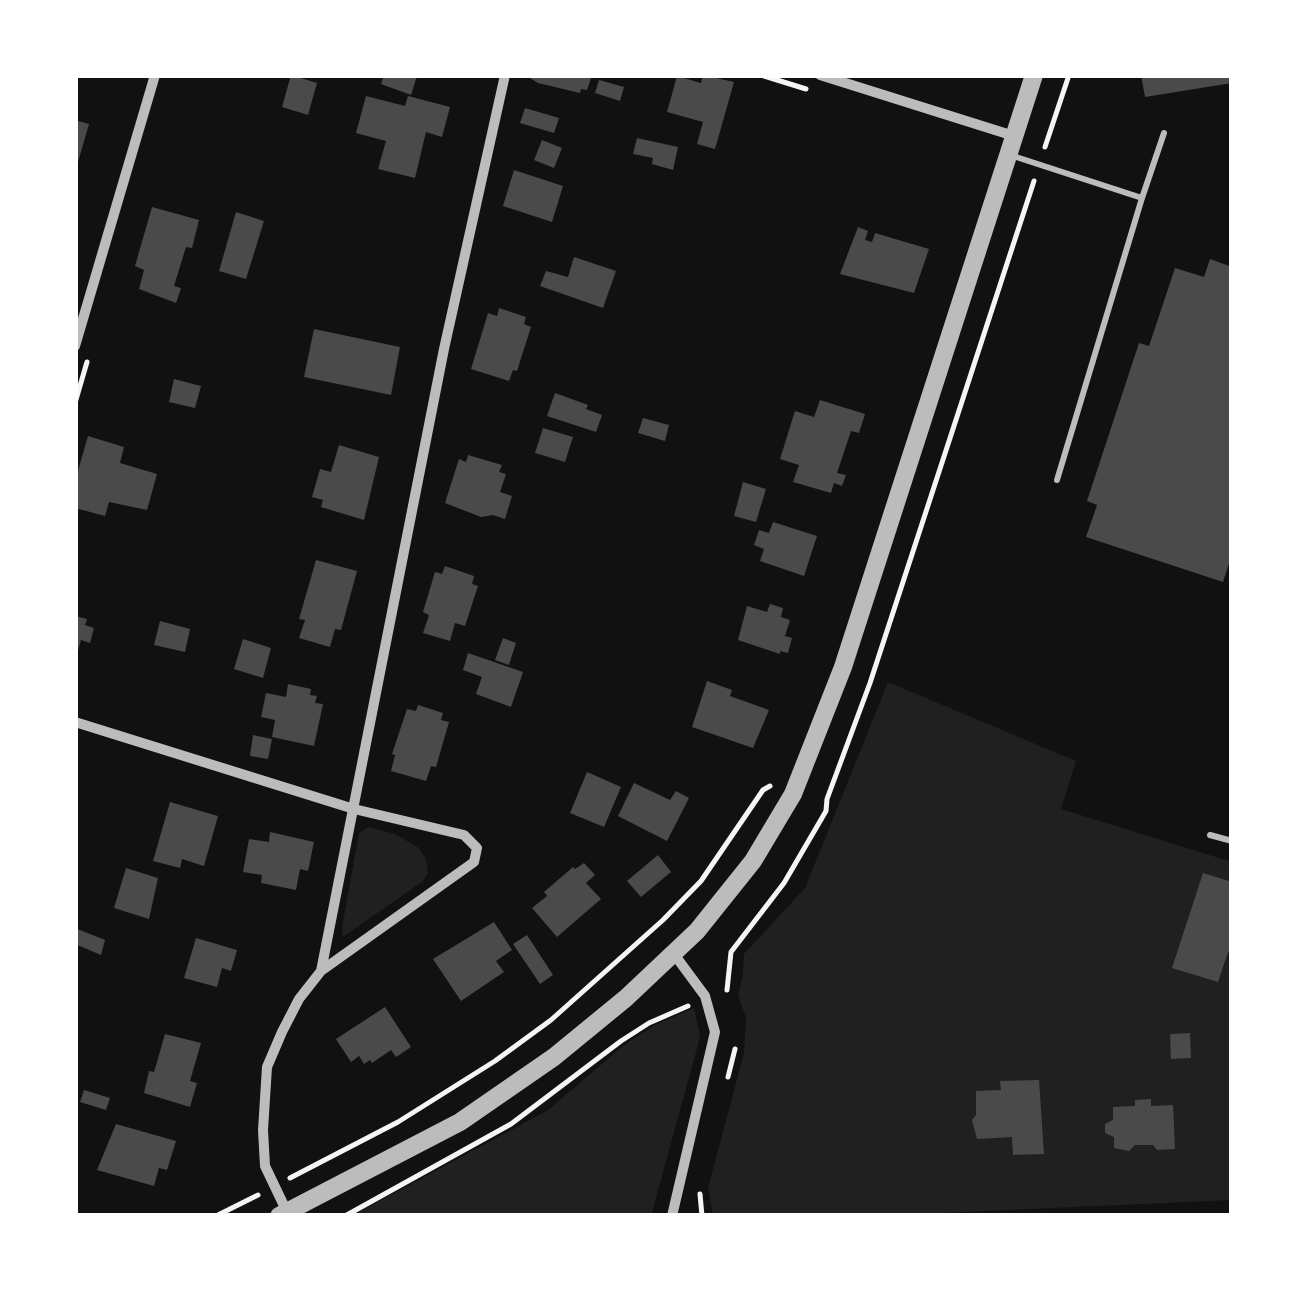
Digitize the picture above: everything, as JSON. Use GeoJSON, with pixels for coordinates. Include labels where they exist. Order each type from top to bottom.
{"type":"FeatureCollection","features":[{"type":"Feature","properties":{"kind":"street"},"geometry":{"type":"LineString","coordinates":[[75,346],[155,75]]}},
{"type":"Feature","properties":{"kind":"street"},"geometry":{"type":"LineString","coordinates":[[322,971],[444,349],[504,75]]}},
{"type":"Feature","properties":{"kind":"street"},"geometry":{"type":"LineString","coordinates":[[820,75],[1011,145]]}},
{"type":"Feature","properties":{"kind":"street"},"geometry":{"type":"LineString","coordinates":[[75,722],[354,809],[464,835],[477,848],[474,862],[322,971],[299,999],[267,1067],[265,1166],[283,1214],[460,1122],[520,1082],[588,1030],[674,954],[713,914],[776,825],[807,762],[844,667],[1034,75]]}},
{"type":"Feature","properties":{"kind":"street"},"geometry":{"type":"LineString","coordinates":[[672,1216],[716,1032],[706,996],[674,954]]}},
{"type":"Feature","properties":{"kind":"lane"},"geometry":{"type":"LineString","coordinates":[[1057,480],[1164,133]]}},
{"type":"Feature","properties":{"kind":"lane"},"geometry":{"type":"LineString","coordinates":[[1011,145],[1039,164],[1142,198]]}},
{"type":"Feature","properties":{"kind":"lane"},"geometry":{"type":"LineString","coordinates":[[1210,835],[1232,842]]}},
{"type":"Feature","properties":{"kind":"path"},"geometry":{"type":"LineString","coordinates":[[726,986],[731,952],[784,883],[826,812],[1069,75]]}},
{"type":"Feature","properties":{"kind":"path"},"geometry":{"type":"LineString","coordinates":[[216,1216],[398,1122],[495,1061],[551,1020],[701,881],[762,790],[772,785]]}},
{"type":"Feature","properties":{"kind":"shaded area"},"geometry":{"type":"Polygon","coordinates":[[[888,682],[1076,761],[1061,809],[1232,862],[1232,1200],[874,1216],[713,1216],[708,1188],[744,1053],[746,1018],[738,995],[744,954],[805,888],[888,682]]]}},
{"type":"Feature","properties":{"kind":"shaded area"},"geometry":{"type":"Polygon","coordinates":[[[368,827],[395,834],[419,848],[428,873],[423,881],[343,937],[359,833],[368,827]]]}},
{"type":"Feature","properties":{"kind":"shaded area"},"geometry":{"type":"Polygon","coordinates":[[[694,1008],[700,1035],[698,1045],[651,1216],[352,1216],[548,1110],[623,1046],[653,1026],[694,1008]]]}},
{"type":"Feature","properties":{"kind":"building"},"geometry":{"type":"Polygon","coordinates":[[[291,75],[317,83],[308,115],[282,107],[291,75]]]}},
{"type":"Feature","properties":{"kind":"building"},"geometry":{"type":"Polygon","coordinates":[[[384,75],[417,76],[411,95],[381,84],[384,75]]]}},
{"type":"Feature","properties":{"kind":"building"},"geometry":{"type":"Polygon","coordinates":[[[525,75],[592,75],[587,90],[581,89],[580,93],[538,83],[525,75]]]}},
{"type":"Feature","properties":{"kind":"building"},"geometry":{"type":"Polygon","coordinates":[[[703,75],[734,82],[715,149],[697,144],[703,122],[667,112],[677,76],[701,83],[703,75]]]}},
{"type":"Feature","properties":{"kind":"building"},"geometry":{"type":"Polygon","coordinates":[[[1141,75],[1232,75],[1232,83],[1145,97],[1141,75]]]}},
{"type":"Feature","properties":{"kind":"building"},"geometry":{"type":"Polygon","coordinates":[[[599,80],[624,87],[620,101],[595,93],[599,80]]]}},
{"type":"Feature","properties":{"kind":"building"},"geometry":{"type":"Polygon","coordinates":[[[366,96],[405,106],[408,96],[450,107],[442,137],[426,132],[415,178],[378,169],[386,141],[356,133],[366,96]]]}},
{"type":"Feature","properties":{"kind":"building"},"geometry":{"type":"Polygon","coordinates":[[[525,108],[559,118],[554,133],[520,123],[525,108]]]}},
{"type":"Feature","properties":{"kind":"building"},"geometry":{"type":"Polygon","coordinates":[[[75,120],[89,124],[78,162],[75,161],[75,120]]]}},
{"type":"Feature","properties":{"kind":"building"},"geometry":{"type":"Polygon","coordinates":[[[637,138],[678,147],[673,170],[652,164],[653,158],[633,154],[637,138]]]}},
{"type":"Feature","properties":{"kind":"building"},"geometry":{"type":"Polygon","coordinates":[[[542,140],[562,148],[554,168],[534,160],[542,140]]]}},
{"type":"Feature","properties":{"kind":"building"},"geometry":{"type":"Polygon","coordinates":[[[514,170],[563,186],[552,222],[503,206],[514,170]]]}},
{"type":"Feature","properties":{"kind":"building"},"geometry":{"type":"Polygon","coordinates":[[[152,207],[199,220],[192,248],[186,247],[174,286],[181,288],[176,303],[139,289],[144,270],[135,266],[152,207]]]}},
{"type":"Feature","properties":{"kind":"building"},"geometry":{"type":"Polygon","coordinates":[[[236,212],[264,221],[246,279],[219,271],[236,212]]]}},
{"type":"Feature","properties":{"kind":"building"},"geometry":{"type":"Polygon","coordinates":[[[858,227],[868,231],[865,240],[872,242],[875,233],[929,249],[914,293],[840,274],[858,227]]]}},
{"type":"Feature","properties":{"kind":"building"},"geometry":{"type":"Polygon","coordinates":[[[574,257],[616,271],[603,308],[540,286],[546,271],[568,277],[574,257]]]}},
{"type":"Feature","properties":{"kind":"building"},"geometry":{"type":"Polygon","coordinates":[[[1210,259],[1232,267],[1232,554],[1223,582],[1086,537],[1097,505],[1087,501],[1139,343],[1149,346],[1175,268],[1204,277],[1210,259]]]}},
{"type":"Feature","properties":{"kind":"building"},"geometry":{"type":"Polygon","coordinates":[[[499,308],[526,317],[524,324],[531,327],[517,371],[513,370],[509,381],[471,369],[488,313],[497,316],[499,308]]]}},
{"type":"Feature","properties":{"kind":"building"},"geometry":{"type":"Polygon","coordinates":[[[314,329],[400,347],[391,395],[304,377],[314,329]]]}},
{"type":"Feature","properties":{"kind":"building"},"geometry":{"type":"Polygon","coordinates":[[[174,379],[201,386],[195,408],[169,402],[174,379]]]}},
{"type":"Feature","properties":{"kind":"building"},"geometry":{"type":"Polygon","coordinates":[[[555,393],[588,405],[586,409],[602,415],[596,432],[547,416],[555,393]]]}},
{"type":"Feature","properties":{"kind":"building"},"geometry":{"type":"Polygon","coordinates":[[[820,400],[865,414],[859,433],[851,431],[837,473],[846,475],[842,486],[834,483],[831,493],[793,482],[799,465],[780,459],[795,411],[814,417],[820,400]]]}},
{"type":"Feature","properties":{"kind":"building"},"geometry":{"type":"Polygon","coordinates":[[[643,418],[669,425],[665,441],[638,433],[643,418]]]}},
{"type":"Feature","properties":{"kind":"building"},"geometry":{"type":"Polygon","coordinates":[[[543,428],[573,437],[565,462],[535,453],[543,428]]]}},
{"type":"Feature","properties":{"kind":"building"},"geometry":{"type":"Polygon","coordinates":[[[88,436],[124,447],[120,463],[157,474],[147,510],[109,502],[105,516],[75,508],[75,481],[88,436]]]}},
{"type":"Feature","properties":{"kind":"building"},"geometry":{"type":"Polygon","coordinates":[[[339,445],[379,457],[364,520],[321,507],[323,500],[312,497],[320,469],[331,472],[339,445]]]}},
{"type":"Feature","properties":{"kind":"building"},"geometry":{"type":"Polygon","coordinates":[[[468,455],[502,465],[499,472],[506,474],[500,492],[512,496],[505,519],[481,517],[445,503],[459,459],[466,462],[468,455]]]}},
{"type":"Feature","properties":{"kind":"building"},"geometry":{"type":"Polygon","coordinates":[[[743,482],[766,489],[756,522],[734,516],[743,482]]]}},
{"type":"Feature","properties":{"kind":"building"},"geometry":{"type":"Polygon","coordinates":[[[773,522],[817,536],[804,576],[760,561],[764,549],[754,545],[759,530],[769,533],[773,522]]]}},
{"type":"Feature","properties":{"kind":"building"},"geometry":{"type":"Polygon","coordinates":[[[316,560],[357,571],[341,630],[335,629],[330,647],[299,638],[305,620],[299,619],[316,560]]]}},
{"type":"Feature","properties":{"kind":"building"},"geometry":{"type":"Polygon","coordinates":[[[445,566],[474,576],[472,584],[478,586],[465,626],[455,623],[450,641],[423,633],[429,615],[423,612],[435,572],[442,574],[445,566]]]}},
{"type":"Feature","properties":{"kind":"building"},"geometry":{"type":"Polygon","coordinates":[[[770,604],[783,608],[781,617],[790,620],[785,636],[792,638],[788,653],[738,640],[747,606],[767,612],[770,604]]]}},
{"type":"Feature","properties":{"kind":"building"},"geometry":{"type":"Polygon","coordinates":[[[75,616],[87,619],[85,625],[94,628],[90,643],[81,640],[76,657],[75,616]]]}},
{"type":"Feature","properties":{"kind":"building"},"geometry":{"type":"Polygon","coordinates":[[[160,621],[190,629],[185,652],[154,645],[160,621]]]}},
{"type":"Feature","properties":{"kind":"building"},"geometry":{"type":"Polygon","coordinates":[[[503,638],[516,643],[509,665],[495,660],[503,638]]]}},
{"type":"Feature","properties":{"kind":"building"},"geometry":{"type":"Polygon","coordinates":[[[243,639],[271,648],[263,678],[234,669],[243,639]]]}},
{"type":"Feature","properties":{"kind":"building"},"geometry":{"type":"Polygon","coordinates":[[[468,653],[523,672],[511,707],[476,694],[482,677],[463,670],[468,653]]]}},
{"type":"Feature","properties":{"kind":"building"},"geometry":{"type":"Polygon","coordinates":[[[707,681],[732,690],[730,696],[769,710],[753,748],[692,727],[707,681]]]}},
{"type":"Feature","properties":{"kind":"building"},"geometry":{"type":"Polygon","coordinates":[[[288,684],[311,689],[310,695],[317,696],[315,703],[323,704],[314,746],[272,737],[275,720],[261,717],[266,693],[286,697],[288,684]]]}},
{"type":"Feature","properties":{"kind":"building"},"geometry":{"type":"Polygon","coordinates":[[[418,705],[443,713],[441,720],[449,722],[436,767],[431,766],[426,781],[391,771],[395,755],[392,754],[407,709],[416,711],[418,705]]]}},
{"type":"Feature","properties":{"kind":"building"},"geometry":{"type":"Polygon","coordinates":[[[253,735],[272,739],[268,759],[250,756],[253,735]]]}},
{"type":"Feature","properties":{"kind":"building"},"geometry":{"type":"Polygon","coordinates":[[[587,772],[621,787],[604,827],[570,813],[587,772]]]}},
{"type":"Feature","properties":{"kind":"building"},"geometry":{"type":"Polygon","coordinates":[[[634,783],[670,800],[676,791],[689,798],[667,841],[618,816],[634,783]]]}},
{"type":"Feature","properties":{"kind":"building"},"geometry":{"type":"Polygon","coordinates":[[[170,802],[218,816],[204,866],[182,859],[180,868],[153,861],[170,802]]]}},
{"type":"Feature","properties":{"kind":"building"},"geometry":{"type":"Polygon","coordinates":[[[270,832],[314,842],[308,871],[300,869],[296,890],[261,883],[262,875],[243,872],[249,839],[269,842],[270,832]]]}},
{"type":"Feature","properties":{"kind":"building"},"geometry":{"type":"Polygon","coordinates":[[[658,855],[671,872],[641,897],[627,881],[658,855]]]}},
{"type":"Feature","properties":{"kind":"building"},"geometry":{"type":"Polygon","coordinates":[[[584,863],[595,875],[586,883],[601,899],[557,937],[532,908],[547,896],[544,892],[573,867],[584,863]]]}},
{"type":"Feature","properties":{"kind":"building"},"geometry":{"type":"Polygon","coordinates":[[[126,868],[158,878],[149,919],[114,908],[126,868]]]}},
{"type":"Feature","properties":{"kind":"building"},"geometry":{"type":"Polygon","coordinates":[[[1203,873],[1232,882],[1232,954],[1228,952],[1218,982],[1172,968],[1203,873]]]}},
{"type":"Feature","properties":{"kind":"building"},"geometry":{"type":"Polygon","coordinates":[[[494,922],[512,950],[496,961],[504,972],[461,1001],[433,959],[494,922]]]}},
{"type":"Feature","properties":{"kind":"building"},"geometry":{"type":"Polygon","coordinates":[[[75,928],[105,940],[101,955],[75,944],[75,928]]]}},
{"type":"Feature","properties":{"kind":"building"},"geometry":{"type":"Polygon","coordinates":[[[527,935],[553,975],[540,984],[513,944],[527,935]]]}},
{"type":"Feature","properties":{"kind":"building"},"geometry":{"type":"Polygon","coordinates":[[[196,938],[237,950],[231,971],[222,968],[217,987],[184,978],[196,938]]]}},
{"type":"Feature","properties":{"kind":"building"},"geometry":{"type":"Polygon","coordinates":[[[385,1007],[411,1047],[396,1057],[391,1050],[372,1063],[370,1060],[364,1064],[359,1056],[351,1062],[336,1039],[385,1007]]]}},
{"type":"Feature","properties":{"kind":"building"},"geometry":{"type":"Polygon","coordinates":[[[1190,1033],[1191,1058],[1171,1059],[1170,1034],[1190,1033]]]}},
{"type":"Feature","properties":{"kind":"building"},"geometry":{"type":"Polygon","coordinates":[[[165,1034],[201,1043],[190,1081],[197,1083],[190,1107],[144,1093],[165,1034]]]}},
{"type":"Feature","properties":{"kind":"building"},"geometry":{"type":"Polygon","coordinates":[[[1039,1080],[1044,1154],[1013,1155],[1012,1137],[977,1139],[972,1120],[976,1115],[976,1091],[1001,1090],[1000,1081],[1039,1080]]]}},
{"type":"Feature","properties":{"kind":"building"},"geometry":{"type":"Polygon","coordinates":[[[84,1090],[110,1098],[106,1110],[80,1102],[84,1090]]]}},
{"type":"Feature","properties":{"kind":"building"},"geometry":{"type":"Polygon","coordinates":[[[1151,1099],[1151,1106],[1173,1105],[1175,1149],[1157,1150],[1153,1145],[1135,1145],[1129,1151],[1114,1148],[1114,1137],[1105,1133],[1105,1124],[1113,1120],[1113,1107],[1135,1106],[1135,1100],[1151,1099]]]}},
{"type":"Feature","properties":{"kind":"building"},"geometry":{"type":"Polygon","coordinates":[[[116,1124],[176,1141],[167,1170],[159,1168],[154,1186],[97,1170],[116,1124]]]}}]}
